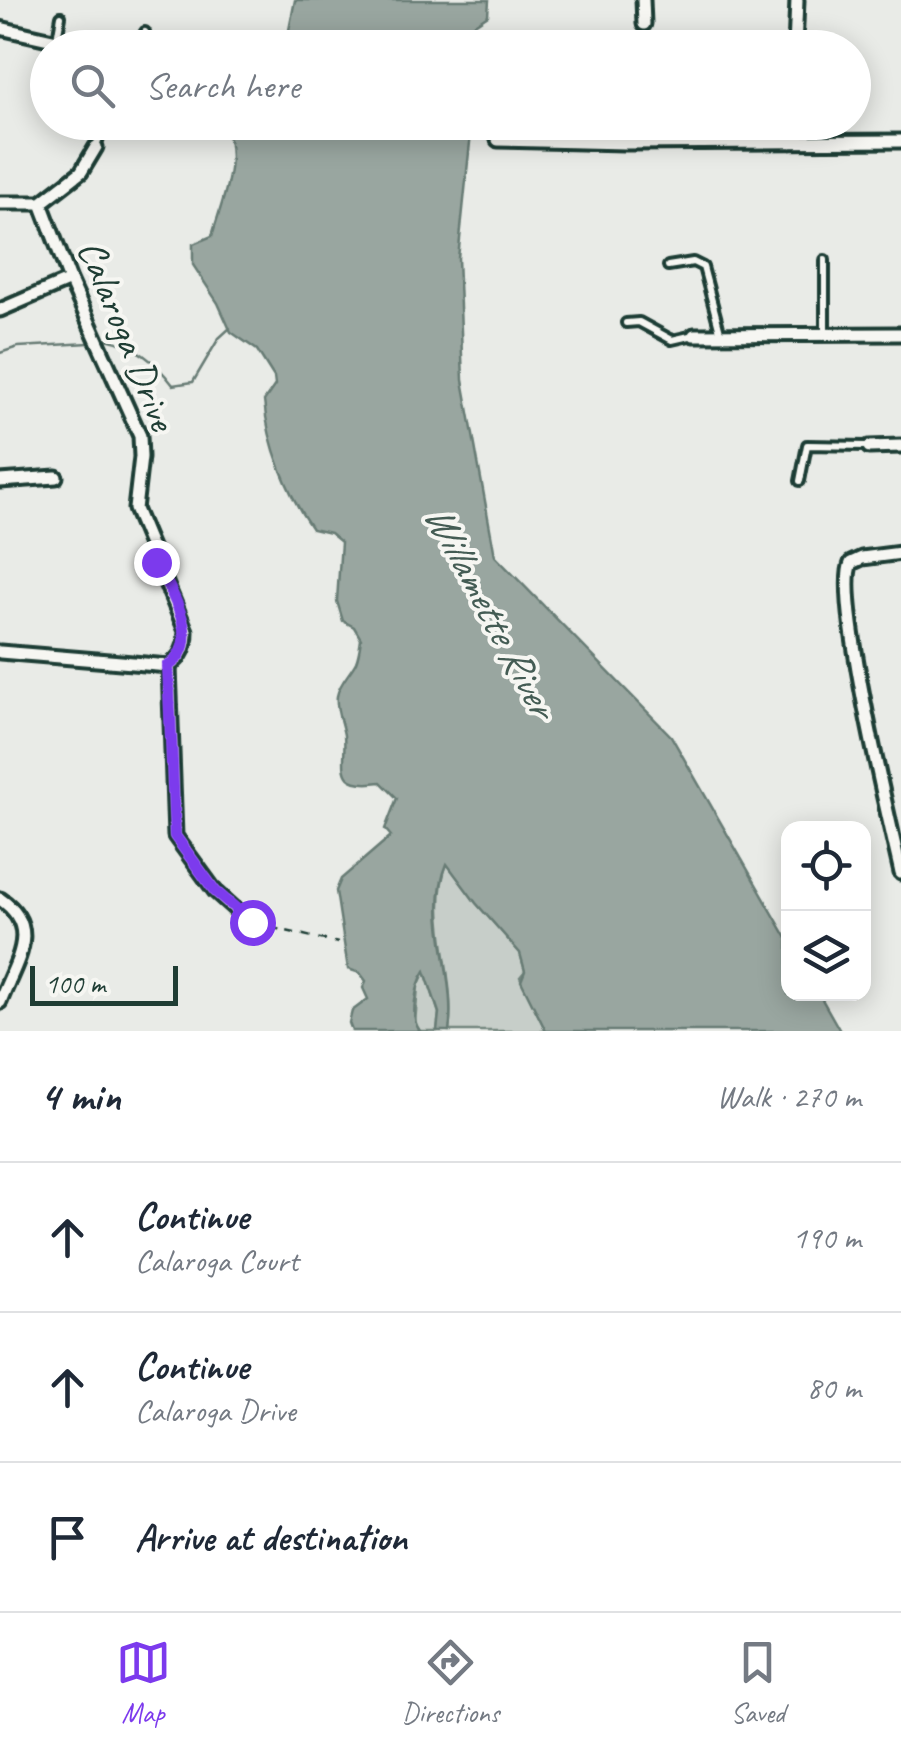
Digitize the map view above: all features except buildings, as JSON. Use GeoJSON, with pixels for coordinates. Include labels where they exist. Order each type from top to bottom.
{"type":"FeatureCollection","features":[{"type":"Feature","properties":{"kind":"street"},"geometry":{"type":"LineString","coordinates":[[643,0],[644,24]]}},
{"type":"Feature","properties":{"kind":"street"},"geometry":{"type":"LineString","coordinates":[[796,30],[797,0]]}},
{"type":"Feature","properties":{"kind":"street"},"geometry":{"type":"LineString","coordinates":[[0,28],[30,34]]}},
{"type":"Feature","properties":{"kind":"street"},"geometry":{"type":"LineString","coordinates":[[498,140],[901,141]]}},
{"type":"Feature","properties":{"kind":"street"},"geometry":{"type":"LineString","coordinates":[[0,202],[41,202],[81,172],[96,147]]}},
{"type":"Feature","properties":{"kind":"street","name":"Calaroga Drive"},"geometry":{"type":"LineString","coordinates":[[41,202],[70,280],[140,436],[136,509],[186,631],[183,651],[168,666]]}},
{"type":"Feature","properties":{"kind":"street"},"geometry":{"type":"LineString","coordinates":[[0,310],[70,280]]}},
{"type":"Feature","properties":{"kind":"street"},"geometry":{"type":"LineString","coordinates":[[694,335],[901,334]]}},
{"type":"Feature","properties":{"kind":"street"},"geometry":{"type":"LineString","coordinates":[[869,446],[901,446]]}},
{"type":"Feature","properties":{"kind":"street"},"geometry":{"type":"LineString","coordinates":[[0,480],[56,477]]}},
{"type":"Feature","properties":{"kind":"street"},"geometry":{"type":"LineString","coordinates":[[901,553],[862,558],[851,563],[846,573],[870,728],[901,873]]}},
{"type":"Feature","properties":{"kind":"street"},"geometry":{"type":"LineString","coordinates":[[0,652],[168,666],[175,836],[215,891],[246,918]]}},
{"type":"Feature","properties":{"kind":"street"},"geometry":{"type":"LineString","coordinates":[[0,899],[16,909],[26,936],[0,1002]]}},
{"type":"Feature","properties":{"kind":"lane"},"geometry":{"type":"LineString","coordinates":[[59,30],[61,16]]}},
{"type":"Feature","properties":{"kind":"lane"},"geometry":{"type":"LineString","coordinates":[[96,147],[98,140]]}},
{"type":"Feature","properties":{"kind":"lane"},"geometry":{"type":"LineString","coordinates":[[824,260],[826,334]]}},
{"type":"Feature","properties":{"kind":"lane"},"geometry":{"type":"LineString","coordinates":[[668,266],[693,262],[703,267],[721,335]]}},
{"type":"Feature","properties":{"kind":"lane"},"geometry":{"type":"LineString","coordinates":[[626,323],[639,322],[672,340],[694,335]]}},
{"type":"Feature","properties":{"kind":"lane"},"geometry":{"type":"LineString","coordinates":[[800,482],[807,445],[869,446]]}},
{"type":"Feature","properties":{"kind":"path"},"geometry":{"type":"LineString","coordinates":[[246,918],[273,930],[338,942]]}},
{"type":"Feature","properties":{"kind":"shaded area"},"geometry":{"type":"Polygon","coordinates":[[[447,863],[520,953],[525,971],[520,977],[546,1031],[449,1031],[449,988],[440,904],[447,863]]]}},
{"type":"Feature","properties":{"kind":"shaded area"},"geometry":{"type":"Polygon","coordinates":[[[425,971],[439,1013],[437,1031],[420,1031],[415,1024],[418,986],[425,971]]]}},
{"type":"Feature","properties":{"kind":"water"},"geometry":{"type":"Polygon","coordinates":[[[295,0],[489,0],[488,15],[469,30],[289,30],[295,0]]]}},
{"type":"Feature","properties":{"kind":"water","name":"Willamette River"},"geometry":{"type":"Polygon","coordinates":[[[229,140],[470,140],[458,258],[463,380],[495,556],[671,736],[781,928],[781,1001],[823,1001],[840,1031],[546,1031],[521,981],[525,971],[520,953],[447,864],[439,904],[449,989],[449,1031],[437,1031],[439,1013],[425,971],[415,1001],[420,1031],[352,1031],[352,1011],[368,999],[363,988],[366,981],[360,973],[348,969],[336,891],[341,879],[391,836],[385,829],[397,798],[381,782],[355,782],[345,772],[337,696],[356,662],[361,639],[354,627],[343,621],[337,601],[341,542],[330,533],[312,529],[295,500],[280,468],[266,418],[264,401],[275,385],[274,377],[257,350],[231,332],[193,265],[193,244],[212,236],[231,165],[229,140]]]}},
{"type":"Feature","properties":{"kind":"waterway"},"geometry":{"type":"LineString","coordinates":[[106,339],[144,355],[173,385],[193,382],[219,338],[230,328]]}},
{"type":"Feature","properties":{"kind":"waterway"},"geometry":{"type":"LineString","coordinates":[[0,353],[18,347],[90,343]]}},
{"type":"Feature","properties":{"kind":"route"},"geometry":{"type":"LineString","coordinates":[[156,562],[186,631],[183,651],[168,666],[175,836],[215,891],[252,922]]}}]}
